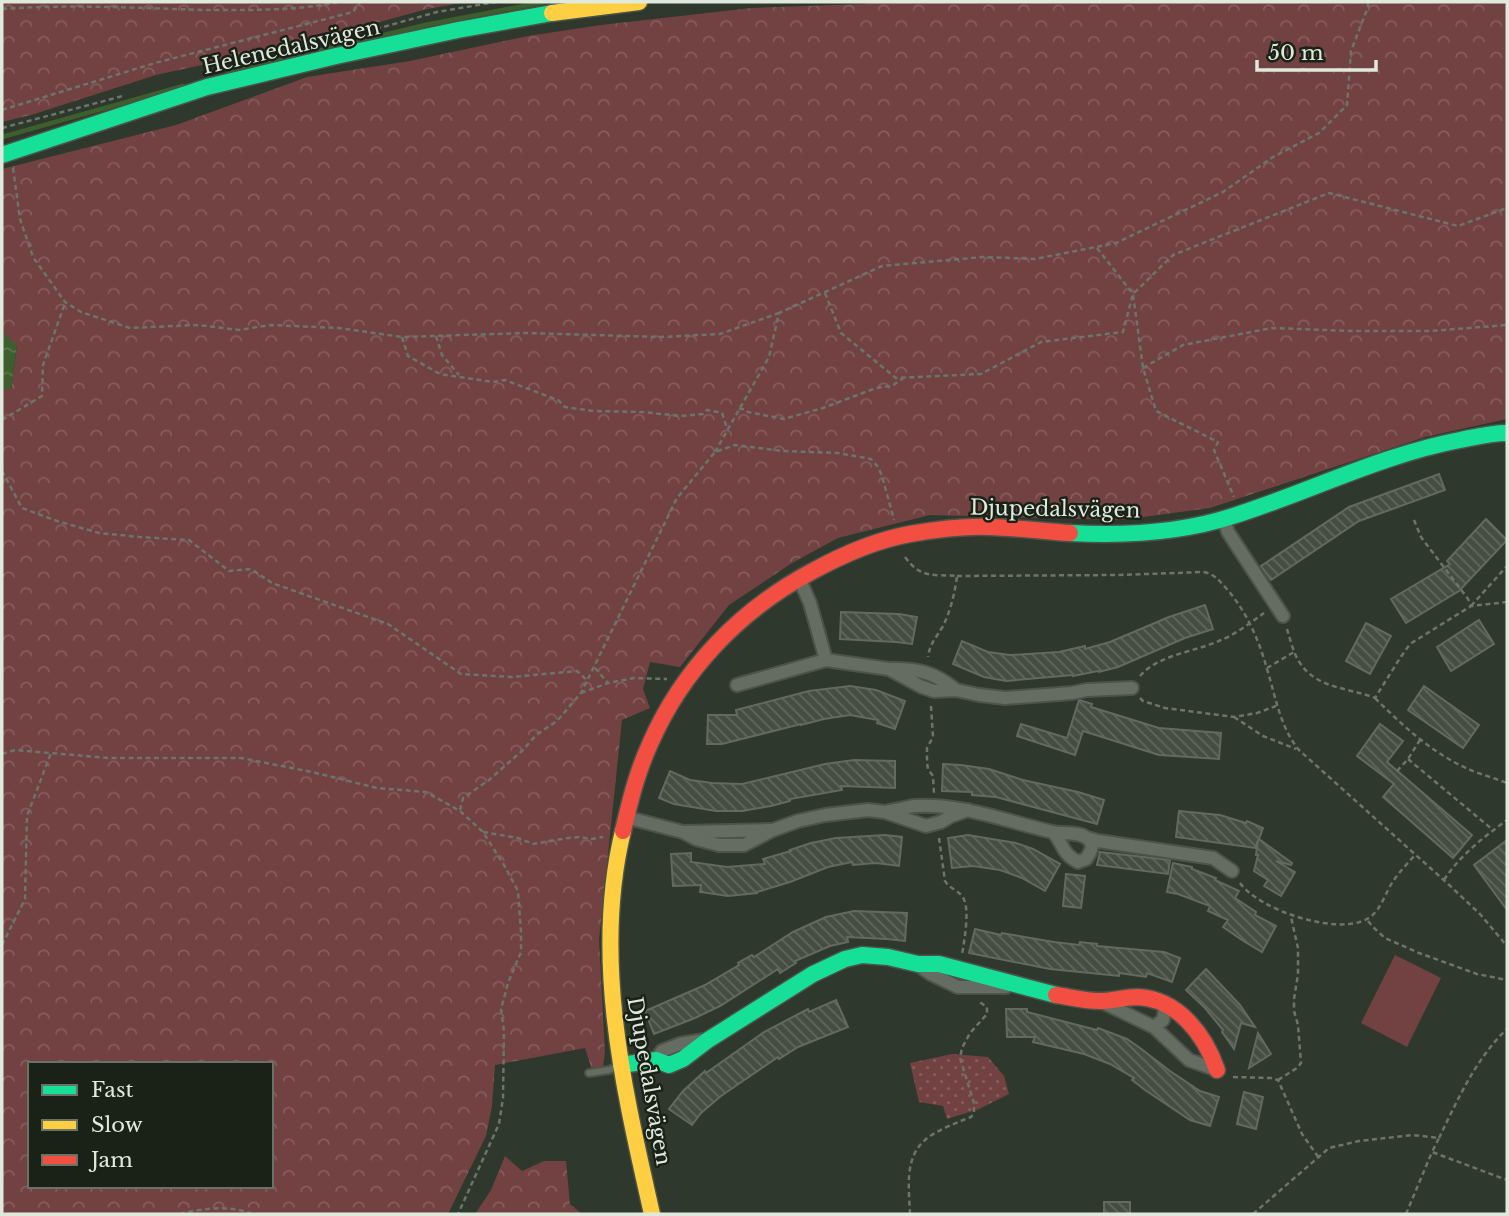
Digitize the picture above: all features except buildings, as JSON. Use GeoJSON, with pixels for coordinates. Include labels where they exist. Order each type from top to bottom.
{"type":"FeatureCollection","features":[{"type":"Feature","properties":{"kind":"street","name":"Helenedalsvägen"},"geometry":{"type":"LineString","coordinates":[[7,154],[207,87],[298,65],[458,30],[545,14],[639,2]]}},
{"type":"Feature","properties":{"kind":"street","name":"Djupedalsvägen"},"geometry":{"type":"LineString","coordinates":[[652,1214],[621,1065],[613,1006],[612,903],[620,838],[638,771],[653,735],[682,685],[733,627],[779,590],[799,578],[875,544],[909,534],[981,527],[1112,534],[1196,526],[1224,519],[1426,447],[1507,433]]}},
{"type":"Feature","properties":{"kind":"street"},"geometry":{"type":"LineString","coordinates":[[1224,519],[1228,532],[1279,611]]}},
{"type":"Feature","properties":{"kind":"street"},"geometry":{"type":"LineString","coordinates":[[799,578],[810,603],[826,660]]}},
{"type":"Feature","properties":{"kind":"street"},"geometry":{"type":"LineString","coordinates":[[737,685],[826,660],[889,669],[906,668],[928,673],[956,690]]}},
{"type":"Feature","properties":{"kind":"street"},"geometry":{"type":"LineString","coordinates":[[889,669],[922,688],[1016,698],[1132,688]]}},
{"type":"Feature","properties":{"kind":"street"},"geometry":{"type":"LineString","coordinates":[[885,812],[916,806],[968,810],[1098,841],[1213,858],[1232,872]]}},
{"type":"Feature","properties":{"kind":"street"},"geometry":{"type":"LineString","coordinates":[[625,817],[683,832],[773,830],[825,815],[868,810],[885,812],[926,826],[968,810]]}},
{"type":"Feature","properties":{"kind":"street"},"geometry":{"type":"LineString","coordinates":[[1053,832],[1069,857],[1078,862],[1086,859],[1092,850],[1091,842],[1087,838]]}},
{"type":"Feature","properties":{"kind":"street"},"geometry":{"type":"LineString","coordinates":[[621,1065],[656,1060],[669,1065],[683,1059],[708,1040],[813,974],[845,959],[863,955],[918,964],[939,964],[1056,995],[1100,1001],[1137,997],[1157,999],[1173,1007],[1189,1022],[1211,1052],[1217,1070]]}},
{"type":"Feature","properties":{"kind":"street"},"geometry":{"type":"LineString","coordinates":[[918,964],[958,988],[1020,987]]}},
{"type":"Feature","properties":{"kind":"street"},"geometry":{"type":"LineString","coordinates":[[1100,1001],[1154,1027],[1189,1060],[1217,1070]]}},
{"type":"Feature","properties":{"kind":"street"},"geometry":{"type":"LineString","coordinates":[[1154,1027],[1163,1020],[1166,1004]]}},
{"type":"Feature","properties":{"kind":"lane"},"geometry":{"type":"LineString","coordinates":[[589,1073],[621,1065]]}},
{"type":"Feature","properties":{"kind":"path"},"geometry":{"type":"LineString","coordinates":[[2,9],[48,7],[248,10],[312,8],[339,2]]}},
{"type":"Feature","properties":{"kind":"path"},"geometry":{"type":"LineString","coordinates":[[2,110],[155,62],[353,12],[360,2]]}},
{"type":"Feature","properties":{"kind":"path"},"geometry":{"type":"LineString","coordinates":[[7,154],[20,219],[33,257],[65,302],[81,312],[130,328],[198,325],[239,330],[270,325],[339,328],[402,337],[526,333],[662,337],[720,334],[779,313],[882,266],[984,257],[1035,260],[1116,243],[1223,192],[1273,157],[1319,133],[1347,105],[1351,51],[1368,2]]}},
{"type":"Feature","properties":{"kind":"path"},"geometry":{"type":"LineString","coordinates":[[825,292],[841,333],[897,377],[981,374],[1041,342],[1122,332],[1133,294],[1173,255],[1329,193],[1458,226],[1507,208]]}},
{"type":"Feature","properties":{"kind":"path"},"geometry":{"type":"LineString","coordinates":[[1097,247],[1133,294],[1143,368],[1156,411],[1218,442],[1214,450],[1241,513]]}},
{"type":"Feature","properties":{"kind":"path"},"geometry":{"type":"LineString","coordinates":[[2,420],[42,396],[43,365],[65,302]]}},
{"type":"Feature","properties":{"kind":"path"},"geometry":{"type":"LineString","coordinates":[[460,811],[463,798],[489,780],[536,735],[557,721],[582,693],[677,498],[715,452],[769,356],[779,313]]}},
{"type":"Feature","properties":{"kind":"path"},"geometry":{"type":"LineString","coordinates":[[1143,368],[1183,345],[1272,328],[1430,331],[1507,325]]}},
{"type":"Feature","properties":{"kind":"path"},"geometry":{"type":"LineString","coordinates":[[436,336],[442,355],[460,377]]}},
{"type":"Feature","properties":{"kind":"path"},"geometry":{"type":"LineString","coordinates":[[402,337],[408,356],[440,374],[493,382],[505,380],[558,400],[565,407],[593,411],[681,416],[703,414],[707,410],[722,413],[727,430]]}},
{"type":"Feature","properties":{"kind":"path"},"geometry":{"type":"LineString","coordinates":[[739,409],[784,419],[876,388],[892,386],[905,377]]}},
{"type":"Feature","properties":{"kind":"path"},"geometry":{"type":"LineString","coordinates":[[715,452],[735,445],[782,451],[838,453],[871,459],[882,475],[897,526]]}},
{"type":"Feature","properties":{"kind":"path"},"geometry":{"type":"LineString","coordinates":[[2,471],[22,508],[99,533],[190,540],[229,572],[251,569],[272,583],[388,624],[461,674],[512,677],[577,671],[588,681]]}},
{"type":"Feature","properties":{"kind":"path"},"geometry":{"type":"LineString","coordinates":[[1414,520],[1422,537],[1471,606]]}},
{"type":"Feature","properties":{"kind":"path"},"geometry":{"type":"LineString","coordinates":[[905,557],[920,572],[930,576],[1203,572],[1215,576],[1234,597],[1250,623],[1267,668],[1276,706],[1292,742],[1299,751],[1444,880],[1480,914],[1507,946]]}},
{"type":"Feature","properties":{"kind":"path"},"geometry":{"type":"LineString","coordinates":[[1376,698],[1410,644],[1471,606],[1507,566]]}},
{"type":"Feature","properties":{"kind":"path"},"geometry":{"type":"LineString","coordinates":[[928,673],[930,645],[946,619],[957,576]]}},
{"type":"Feature","properties":{"kind":"path"},"geometry":{"type":"LineString","coordinates":[[1471,606],[1507,602]]}},
{"type":"Feature","properties":{"kind":"path"},"geometry":{"type":"LineString","coordinates":[[1276,706],[1234,717],[1165,708],[1143,701],[1132,688],[1142,673],[1150,667],[1184,652],[1221,641],[1250,623],[1279,611],[1297,659],[1307,673],[1320,683],[1376,698],[1420,740],[1467,769],[1507,783]]}},
{"type":"Feature","properties":{"kind":"path"},"geometry":{"type":"LineString","coordinates":[[1267,668],[1294,652]]}},
{"type":"Feature","properties":{"kind":"path"},"geometry":{"type":"LineString","coordinates":[[595,668],[608,683]]}},
{"type":"Feature","properties":{"kind":"path"},"geometry":{"type":"LineString","coordinates":[[582,693],[608,683],[634,678],[669,679],[682,685]]}},
{"type":"Feature","properties":{"kind":"path"},"geometry":{"type":"LineString","coordinates":[[929,689],[933,737],[928,748],[927,763],[933,776],[935,807]]}},
{"type":"Feature","properties":{"kind":"path"},"geometry":{"type":"LineString","coordinates":[[1234,717],[1263,736],[1299,751]]}},
{"type":"Feature","properties":{"kind":"path"},"geometry":{"type":"LineString","coordinates":[[1397,771],[1420,740]]}},
{"type":"Feature","properties":{"kind":"path"},"geometry":{"type":"LineString","coordinates":[[2,754],[15,750],[109,758],[241,758],[377,788],[426,792],[460,811],[483,832],[518,891],[521,952],[501,1009],[504,1031],[503,1098],[499,1124],[458,1214]]}},
{"type":"Feature","properties":{"kind":"path"},"geometry":{"type":"LineString","coordinates":[[2,945],[25,899],[27,816],[51,753]]}},
{"type":"Feature","properties":{"kind":"path"},"geometry":{"type":"LineString","coordinates":[[1408,759],[1493,830]]}},
{"type":"Feature","properties":{"kind":"path"},"geometry":{"type":"LineString","coordinates":[[1444,880],[1452,866],[1507,820]]}},
{"type":"Feature","properties":{"kind":"path"},"geometry":{"type":"LineString","coordinates":[[937,823],[945,881],[965,902],[961,969]]}},
{"type":"Feature","properties":{"kind":"path"},"geometry":{"type":"LineString","coordinates":[[483,832],[518,838],[533,844],[580,837],[620,838]]}},
{"type":"Feature","properties":{"kind":"path"},"geometry":{"type":"LineString","coordinates":[[1232,872],[1251,895],[1291,916],[1326,923],[1356,923],[1368,919],[1377,910],[1393,880],[1415,855]]}},
{"type":"Feature","properties":{"kind":"path"},"geometry":{"type":"LineString","coordinates":[[1217,1070],[1235,1077],[1278,1080],[1301,1063],[1294,1011],[1298,948],[1291,916]]}},
{"type":"Feature","properties":{"kind":"path"},"geometry":{"type":"LineString","coordinates":[[1368,919],[1381,935],[1408,948],[1478,974],[1507,980]]}},
{"type":"Feature","properties":{"kind":"path"},"geometry":{"type":"LineString","coordinates":[[910,1214],[909,1172],[912,1158],[925,1140],[974,1113],[974,1103],[960,1058],[970,1032],[987,1014],[987,1007],[979,1001],[971,1001],[964,987]]}},
{"type":"Feature","properties":{"kind":"path"},"geometry":{"type":"LineString","coordinates":[[1406,1214],[1432,1152],[1479,1064],[1507,1029]]}},
{"type":"Feature","properties":{"kind":"path"},"geometry":{"type":"LineString","coordinates":[[1278,1080],[1301,1134],[1319,1158]]}},
{"type":"Feature","properties":{"kind":"path"},"geometry":{"type":"LineString","coordinates":[[1254,1214],[1329,1148],[1412,1135],[1439,1138]]}},
{"type":"Feature","properties":{"kind":"path"},"geometry":{"type":"LineString","coordinates":[[1432,1152],[1507,1180]]}},
{"type":"Feature","properties":{"kind":"path"},"geometry":{"type":"LineString","coordinates":[[180,1214],[201,1209],[242,1210],[252,1214]]}},
{"type":"Feature","properties":{"kind":"green space"},"geometry":{"type":"Polygon","coordinates":[[[2,2],[467,2],[427,9],[299,44],[156,75],[2,122],[2,2]]]}},
{"type":"Feature","properties":{"kind":"green space"},"geometry":{"type":"Polygon","coordinates":[[[870,2],[1507,2],[1507,419],[1425,437],[1210,508],[1121,520],[930,515],[838,538],[792,563],[729,605],[680,667],[650,662],[643,689],[650,708],[622,720],[599,940],[605,1052],[603,1067],[592,1070],[585,1048],[495,1065],[492,1106],[486,1136],[448,1214],[2,1214],[2,389],[11,389],[17,346],[2,332],[2,169],[176,125],[307,77],[410,61],[528,36],[751,8],[870,2]]]}},
{"type":"Feature","properties":{"kind":"green space"},"geometry":{"type":"Polygon","coordinates":[[[1395,955],[1441,978],[1407,1047],[1361,1023],[1395,955]]]}},
{"type":"Feature","properties":{"kind":"green space"},"geometry":{"type":"Polygon","coordinates":[[[952,1054],[988,1057],[1004,1076],[1009,1094],[979,1109],[947,1119],[943,1106],[919,1102],[910,1063],[952,1054]]]}},
{"type":"Feature","properties":{"kind":"green space"},"geometry":{"type":"Polygon","coordinates":[[[505,1156],[522,1171],[544,1161],[566,1161],[570,1204],[582,1214],[475,1214],[491,1190],[505,1156]]]}},
{"type":"Feature","properties":{"kind":"water"},"geometry":{"type":"Polygon","coordinates":[[[2,332],[17,345],[11,389],[2,389],[2,332]]]}},
{"type":"Feature","properties":{"kind":"waterway"},"geometry":{"type":"LineString","coordinates":[[228,73],[425,25],[544,2]]}},
{"type":"Feature","properties":{"kind":"waterway"},"geometry":{"type":"LineString","coordinates":[[2,137],[183,86]]}},
{"type":"Feature","properties":{"kind":"traffic: fast"},"geometry":{"type":"LineString","coordinates":[[2,155],[207,87],[336,56],[552,13]]}},
{"type":"Feature","properties":{"kind":"traffic: fast"},"geometry":{"type":"LineString","coordinates":[[1070,533],[1153,532],[1213,522],[1402,455],[1460,440],[1507,433]]}},
{"type":"Feature","properties":{"kind":"traffic: fast"},"geometry":{"type":"LineString","coordinates":[[621,1065],[656,1060],[669,1065],[683,1059],[708,1040],[813,974],[845,959],[862,955],[888,957],[918,964],[939,964],[1056,995]]}},
{"type":"Feature","properties":{"kind":"traffic: slow"},"geometry":{"type":"LineString","coordinates":[[552,13],[639,2]]}},
{"type":"Feature","properties":{"kind":"traffic: slow"},"geometry":{"type":"LineString","coordinates":[[623,831],[614,879],[611,975],[622,1072],[652,1214]]}},
{"type":"Feature","properties":{"kind":"traffic: jam"},"geometry":{"type":"LineString","coordinates":[[623,831],[645,755],[679,691],[716,644],[760,604],[785,587],[847,554],[910,534],[981,527],[1070,533]]}},
{"type":"Feature","properties":{"kind":"traffic: jam"},"geometry":{"type":"LineString","coordinates":[[1056,995],[1100,1001],[1138,997],[1166,1004],[1188,1021],[1197,1032],[1217,1070]]}}]}
